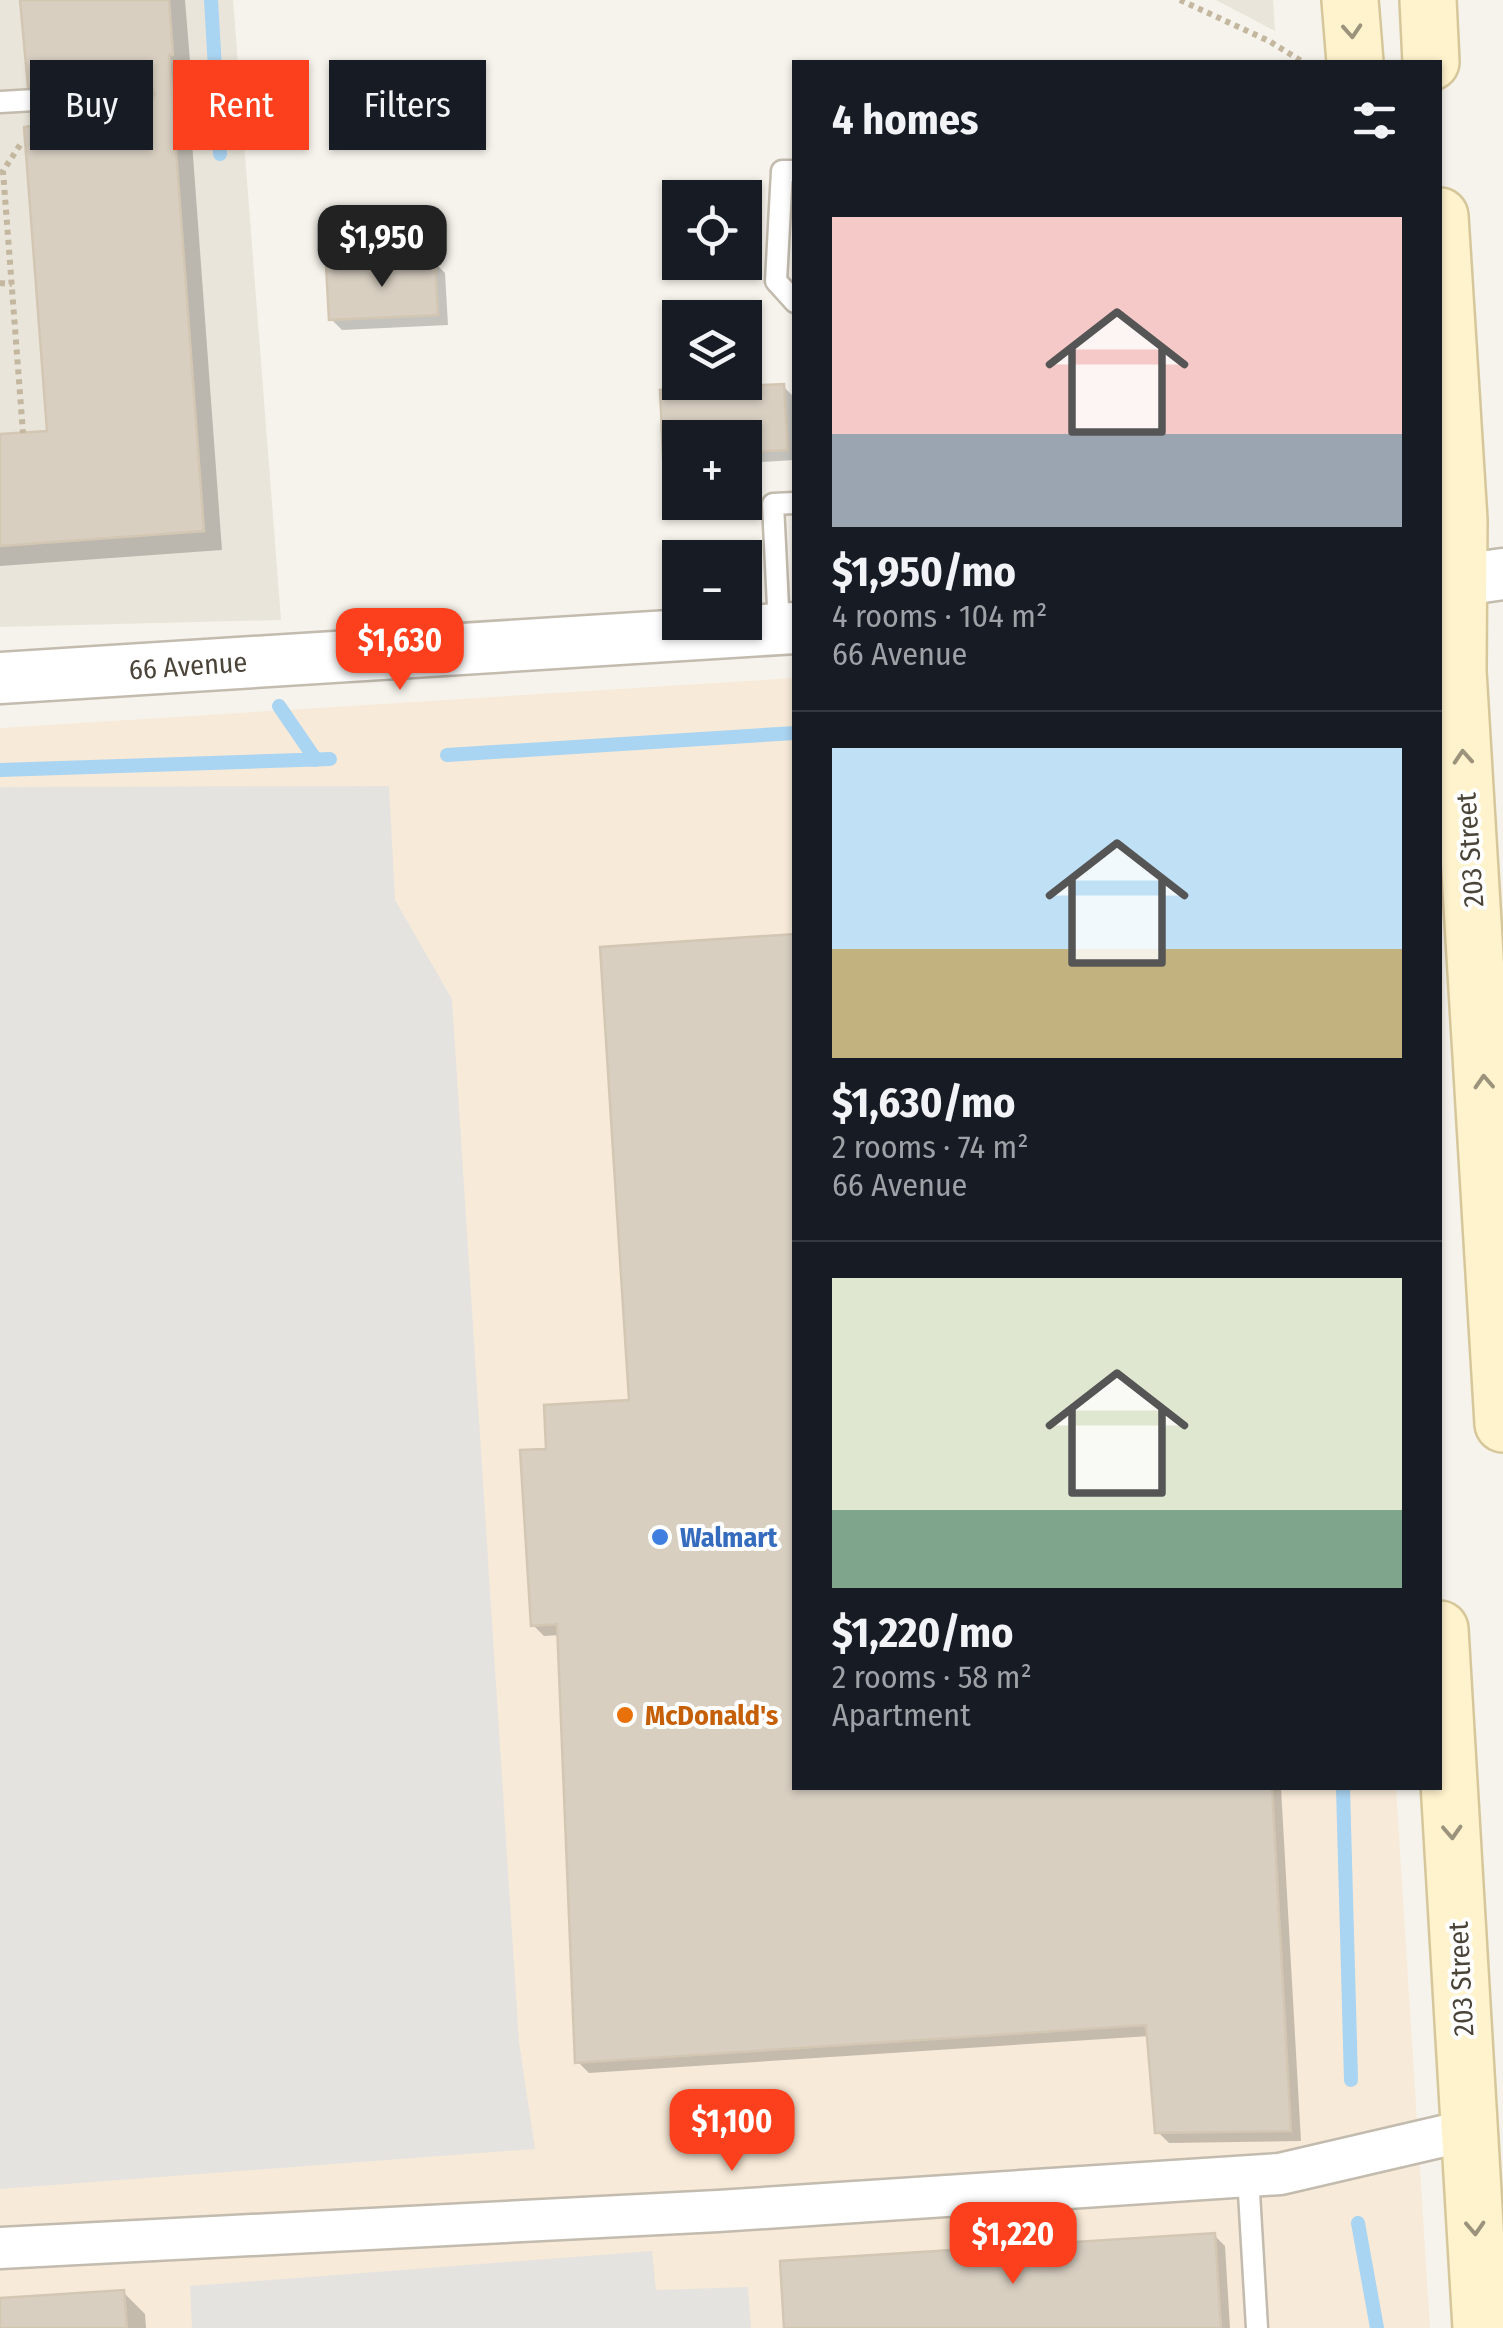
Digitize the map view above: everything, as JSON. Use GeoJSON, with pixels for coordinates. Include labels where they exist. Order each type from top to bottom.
{"type":"FeatureCollection","features":[{"type":"Feature","properties":{"kind":"main road"},"geometry":{"type":"LineString","coordinates":[[1350,0],[1355,60]]}},
{"type":"Feature","properties":{"kind":"main road"},"geometry":{"type":"LineString","coordinates":[[1428,0],[1431,60]]}},
{"type":"Feature","properties":{"kind":"main road","name":"203 Street"},"geometry":{"type":"LineString","coordinates":[[1442,248],[1459,520],[1467,580],[1458,671],[1503,1424]]}},
{"type":"Feature","properties":{"kind":"main road","name":"203 Street"},"geometry":{"type":"LineString","coordinates":[[1442,1652],[1486,2126],[1481,2328]]}},
{"type":"Feature","properties":{"kind":"street","name":"66 Avenue"},"geometry":{"type":"LineString","coordinates":[[0,678],[787,628]]}},
{"type":"Feature","properties":{"kind":"street"},"geometry":{"type":"LineString","coordinates":[[0,2248],[718,2210],[1248,2176],[1298,2170],[1486,2126]]}},
{"type":"Feature","properties":{"kind":"lane"},"geometry":{"type":"LineString","coordinates":[[0,102],[30,100]]}},
{"type":"Feature","properties":{"kind":"lane"},"geometry":{"type":"LineString","coordinates":[[792,171],[782,172],[776,281],[792,299]]}},
{"type":"Feature","properties":{"kind":"lane"},"geometry":{"type":"LineString","coordinates":[[787,628],[773,504],[792,502]]}},
{"type":"Feature","properties":{"kind":"lane"},"geometry":{"type":"LineString","coordinates":[[1248,2176],[1257,2328]]}},
{"type":"Feature","properties":{"kind":"path"},"geometry":{"type":"LineString","coordinates":[[1180,0],[1269,41],[1300,60]]}},
{"type":"Feature","properties":{"kind":"path"},"geometry":{"type":"LineString","coordinates":[[20,145],[3,171],[23,433]]}},
{"type":"Feature","properties":{"kind":"path"},"geometry":{"type":"LineString","coordinates":[[0,283],[12,284]]}},
{"type":"Feature","properties":{"kind":"shaded area"},"geometry":{"type":"Polygon","coordinates":[[[0,0],[233,0],[238,60],[173,60],[173,150],[245,150],[281,620],[0,627],[0,0]]]}},
{"type":"Feature","properties":{"kind":"shaded area"},"geometry":{"type":"Polygon","coordinates":[[[1216,0],[1273,0],[1275,31],[1216,0]]]}},
{"type":"Feature","properties":{"kind":"shaded area"},"geometry":{"type":"Polygon","coordinates":[[[792,678],[792,1790],[1396,1790],[1430,2328],[0,2328],[0,728],[792,678]]]}},
{"type":"Feature","properties":{"kind":"shaded area"},"geometry":{"type":"Polygon","coordinates":[[[389,786],[395,900],[452,999],[519,2042],[535,2149],[0,2189],[0,787],[389,786]]]}},
{"type":"Feature","properties":{"kind":"shaded area"},"geometry":{"type":"Polygon","coordinates":[[[652,2251],[656,2290],[748,2287],[751,2328],[192,2328],[190,2286],[652,2251]]]}},
{"type":"Feature","properties":{"kind":"building"},"geometry":{"type":"Polygon","coordinates":[[[20,0],[169,0],[173,150],[204,531],[0,546],[0,434],[47,431],[24,127],[30,126],[30,150],[153,150],[153,60],[30,60],[28,87],[20,0]]]}},
{"type":"Feature","properties":{"kind":"building"},"geometry":{"type":"Polygon","coordinates":[[[435,260],[438,315],[329,320],[326,265],[435,260]]]}},
{"type":"Feature","properties":{"kind":"building"},"geometry":{"type":"Polygon","coordinates":[[[784,384],[788,450],[762,451],[762,420],[662,420],[662,435],[660,390],[662,400],[762,400],[762,385],[784,384]]]}},
{"type":"Feature","properties":{"kind":"building","name":"Walmart"},"geometry":{"type":"Polygon","coordinates":[[[792,934],[792,1790],[1272,1790],[1291,2131],[1155,2133],[1146,2025],[575,2063],[557,1624],[531,1626],[520,1450],[546,1449],[544,1405],[629,1400],[600,947],[792,934]]]}},
{"type":"Feature","properties":{"kind":"building"},"geometry":{"type":"Polygon","coordinates":[[[1215,2233],[1221,2328],[784,2328],[780,2261],[1215,2233]]]}},
{"type":"Feature","properties":{"kind":"building"},"geometry":{"type":"Polygon","coordinates":[[[124,2290],[127,2328],[0,2328],[0,2298],[124,2290]]]}},
{"type":"Feature","properties":{"kind":"waterway"},"geometry":{"type":"LineString","coordinates":[[211,0],[220,154]]}},
{"type":"Feature","properties":{"kind":"waterway"},"geometry":{"type":"LineString","coordinates":[[279,706],[316,760]]}},
{"type":"Feature","properties":{"kind":"waterway"},"geometry":{"type":"LineString","coordinates":[[447,755],[792,733]]}},
{"type":"Feature","properties":{"kind":"waterway"},"geometry":{"type":"LineString","coordinates":[[0,770],[330,759]]}},
{"type":"Feature","properties":{"kind":"waterway"},"geometry":{"type":"LineString","coordinates":[[1343,1790],[1351,2080]]}},
{"type":"Feature","properties":{"kind":"waterway"},"geometry":{"type":"LineString","coordinates":[[1358,2223],[1377,2328]]}},
{"type":"Feature","properties":{"kind":"place","name":"Walmart"},"geometry":{"type":"Point","coordinates":[660,1537]}},
{"type":"Feature","properties":{"kind":"place","name":"McDonald's"},"geometry":{"type":"Point","coordinates":[625,1715]}}]}
